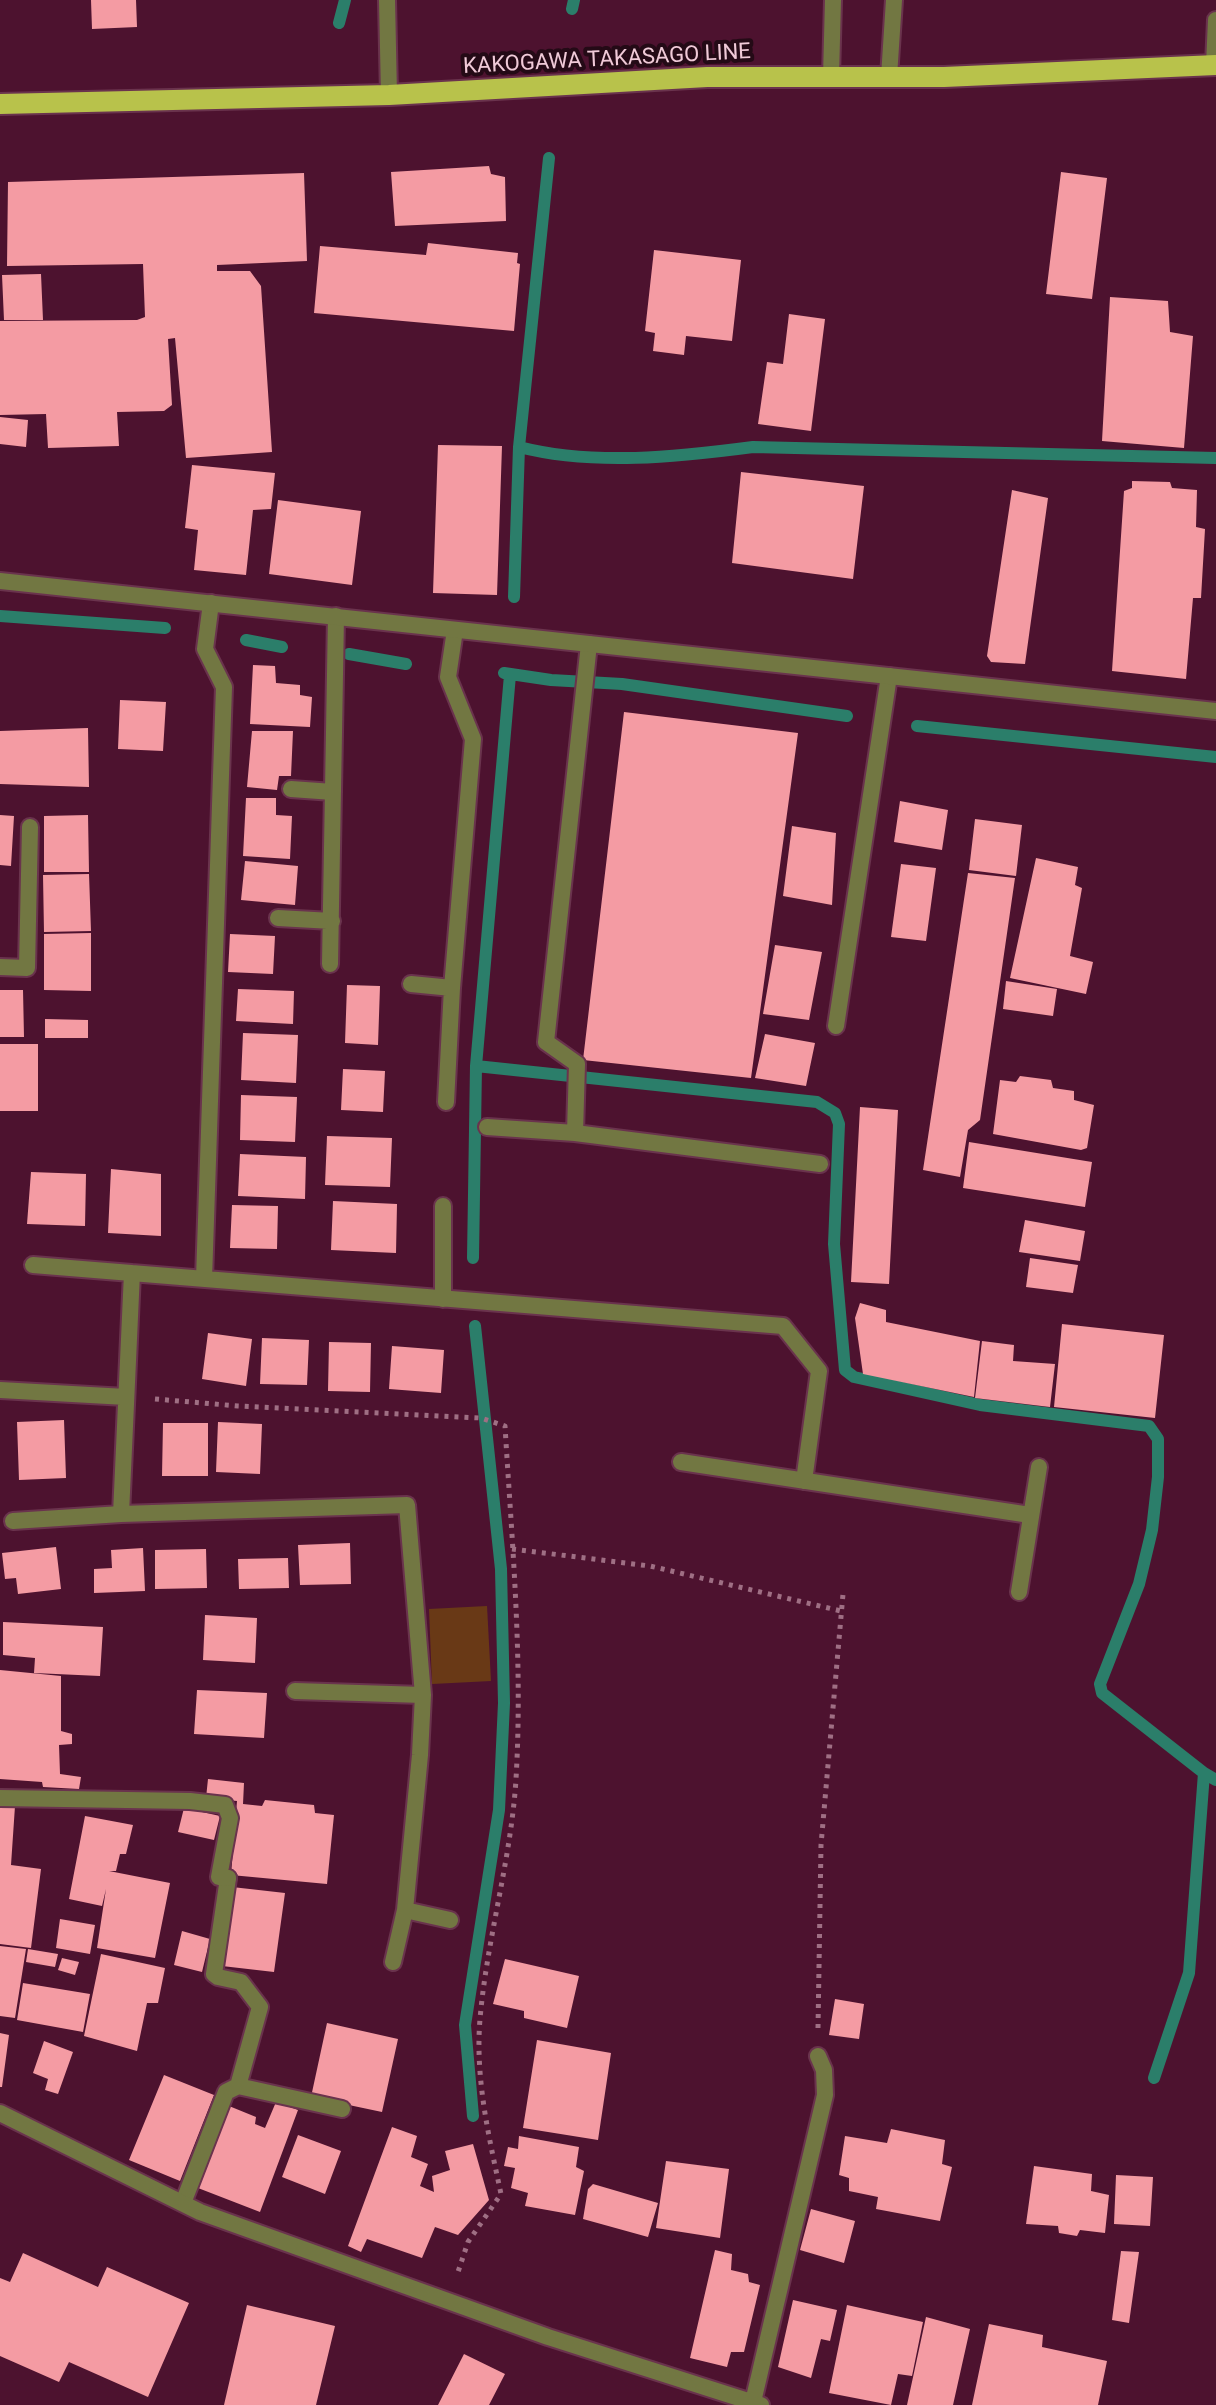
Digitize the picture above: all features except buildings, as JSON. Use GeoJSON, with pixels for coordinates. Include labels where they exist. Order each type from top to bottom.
{"type":"FeatureCollection","features":[{"type":"Feature","properties":{"kind":"main road","name":"KAKOGAWA TAKASAGO LINE"},"geometry":{"type":"LineString","coordinates":[[0,104],[389,95],[707,77],[960,77],[1215,65]]}},
{"type":"Feature","properties":{"kind":"street"},"geometry":{"type":"LineString","coordinates":[[387,0],[389,95]]}},
{"type":"Feature","properties":{"kind":"street"},"geometry":{"type":"LineString","coordinates":[[831,77],[833,0]]}},
{"type":"Feature","properties":{"kind":"street"},"geometry":{"type":"LineString","coordinates":[[889,77],[894,0]]}},
{"type":"Feature","properties":{"kind":"street"},"geometry":{"type":"LineString","coordinates":[[1215,65],[1216,20]]}},
{"type":"Feature","properties":{"kind":"street"},"geometry":{"type":"LineString","coordinates":[[0,581],[1216,711]]}},
{"type":"Feature","properties":{"kind":"street"},"geometry":{"type":"LineString","coordinates":[[204,1279],[224,687],[205,649],[211,603]]}},
{"type":"Feature","properties":{"kind":"street"},"geometry":{"type":"LineString","coordinates":[[330,964],[336,616]]}},
{"type":"Feature","properties":{"kind":"street"},"geometry":{"type":"LineString","coordinates":[[446,1102],[452,988],[473,739],[448,677],[455,630]]}},
{"type":"Feature","properties":{"kind":"street"},"geometry":{"type":"LineString","coordinates":[[575,1133],[577,1064],[546,1042],[589,644]]}},
{"type":"Feature","properties":{"kind":"street"},"geometry":{"type":"LineString","coordinates":[[836,1026],[889,676]]}},
{"type":"Feature","properties":{"kind":"street"},"geometry":{"type":"LineString","coordinates":[[291,789],[333,792]]}},
{"type":"Feature","properties":{"kind":"street"},"geometry":{"type":"LineString","coordinates":[[0,967],[27,968],[30,827]]}},
{"type":"Feature","properties":{"kind":"street"},"geometry":{"type":"LineString","coordinates":[[278,918],[332,921]]}},
{"type":"Feature","properties":{"kind":"street"},"geometry":{"type":"LineString","coordinates":[[411,984],[452,988]]}},
{"type":"Feature","properties":{"kind":"street"},"geometry":{"type":"LineString","coordinates":[[487,1127],[575,1133],[820,1164]]}},
{"type":"Feature","properties":{"kind":"street"},"geometry":{"type":"LineString","coordinates":[[443,1206],[443,1299]]}},
{"type":"Feature","properties":{"kind":"street"},"geometry":{"type":"LineString","coordinates":[[33,1265],[783,1326],[819,1371],[804,1481]]}},
{"type":"Feature","properties":{"kind":"street"},"geometry":{"type":"LineString","coordinates":[[121,1514],[132,1273]]}},
{"type":"Feature","properties":{"kind":"street"},"geometry":{"type":"LineString","coordinates":[[0,1390],[126,1397]]}},
{"type":"Feature","properties":{"kind":"street"},"geometry":{"type":"LineString","coordinates":[[681,1462],[1030,1515]]}},
{"type":"Feature","properties":{"kind":"street"},"geometry":{"type":"LineString","coordinates":[[1019,1592],[1039,1467]]}},
{"type":"Feature","properties":{"kind":"street"},"geometry":{"type":"LineString","coordinates":[[13,1521],[121,1514],[407,1505],[423,1695],[405,1910],[393,1962]]}},
{"type":"Feature","properties":{"kind":"street"},"geometry":{"type":"LineString","coordinates":[[295,1691],[423,1695]]}},
{"type":"Feature","properties":{"kind":"street"},"geometry":{"type":"LineString","coordinates":[[0,1798],[190,1801],[225,1805],[230,1818],[219,1877],[228,1878],[214,1974],[241,1982],[260,2007],[238,2086]]}},
{"type":"Feature","properties":{"kind":"street"},"geometry":{"type":"LineString","coordinates":[[405,1910],[450,1920]]}},
{"type":"Feature","properties":{"kind":"street"},"geometry":{"type":"LineString","coordinates":[[0,2113],[200,2212],[548,2337],[757,2404],[825,2095],[824,2070],[818,2056]]}},
{"type":"Feature","properties":{"kind":"street"},"geometry":{"type":"LineString","coordinates":[[183,2203],[226,2092],[238,2086],[342,2109]]}},
{"type":"Feature","properties":{"kind":"path"},"geometry":{"type":"LineString","coordinates":[[512,1549],[650,1566],[841,1611]]}},
{"type":"Feature","properties":{"kind":"path"},"geometry":{"type":"LineString","coordinates":[[818,2056],[821,1845],[843,1594]]}},
{"type":"Feature","properties":{"kind":"shaded area"},"geometry":{"type":"Polygon","coordinates":[[[487,1606],[491,1681],[432,1684],[429,1609],[487,1606]]]}},
{"type":"Feature","properties":{"kind":"waterway"},"geometry":{"type":"LineString","coordinates":[[339,23],[345,0]]}},
{"type":"Feature","properties":{"kind":"waterway"},"geometry":{"type":"LineString","coordinates":[[572,9],[574,0]]}},
{"type":"Feature","properties":{"kind":"waterway"},"geometry":{"type":"LineString","coordinates":[[514,597],[519,447],[549,158]]}},
{"type":"Feature","properties":{"kind":"waterway"},"geometry":{"type":"LineString","coordinates":[[519,447],[547,453],[606,458],[695,454],[753,447],[1216,458]]}},
{"type":"Feature","properties":{"kind":"waterway"},"geometry":{"type":"LineString","coordinates":[[0,616],[165,628]]}},
{"type":"Feature","properties":{"kind":"waterway"},"geometry":{"type":"LineString","coordinates":[[246,640],[282,647]]}},
{"type":"Feature","properties":{"kind":"waterway"},"geometry":{"type":"LineString","coordinates":[[349,654],[406,664]]}},
{"type":"Feature","properties":{"kind":"waterway"},"geometry":{"type":"LineString","coordinates":[[504,673],[551,680],[622,684],[847,716]]}},
{"type":"Feature","properties":{"kind":"waterway"},"geometry":{"type":"LineString","coordinates":[[473,1258],[476,1066],[510,675]]}},
{"type":"Feature","properties":{"kind":"waterway"},"geometry":{"type":"LineString","coordinates":[[917,726],[1216,757]]}},
{"type":"Feature","properties":{"kind":"waterway"},"geometry":{"type":"LineString","coordinates":[[476,1066],[817,1102],[835,1113],[839,1124],[834,1244],[845,1370],[854,1377],[980,1405],[1149,1426],[1158,1439],[1158,1477],[1152,1530],[1139,1584],[1100,1684],[1102,1693],[1204,1773]]}},
{"type":"Feature","properties":{"kind":"waterway"},"geometry":{"type":"LineString","coordinates":[[473,2116],[465,2025],[499,1810],[504,1703],[501,1569],[475,1326]]}},
{"type":"Feature","properties":{"kind":"waterway"},"geometry":{"type":"LineString","coordinates":[[1154,2078],[1189,1973],[1204,1773],[1216,1780]]}}]}
